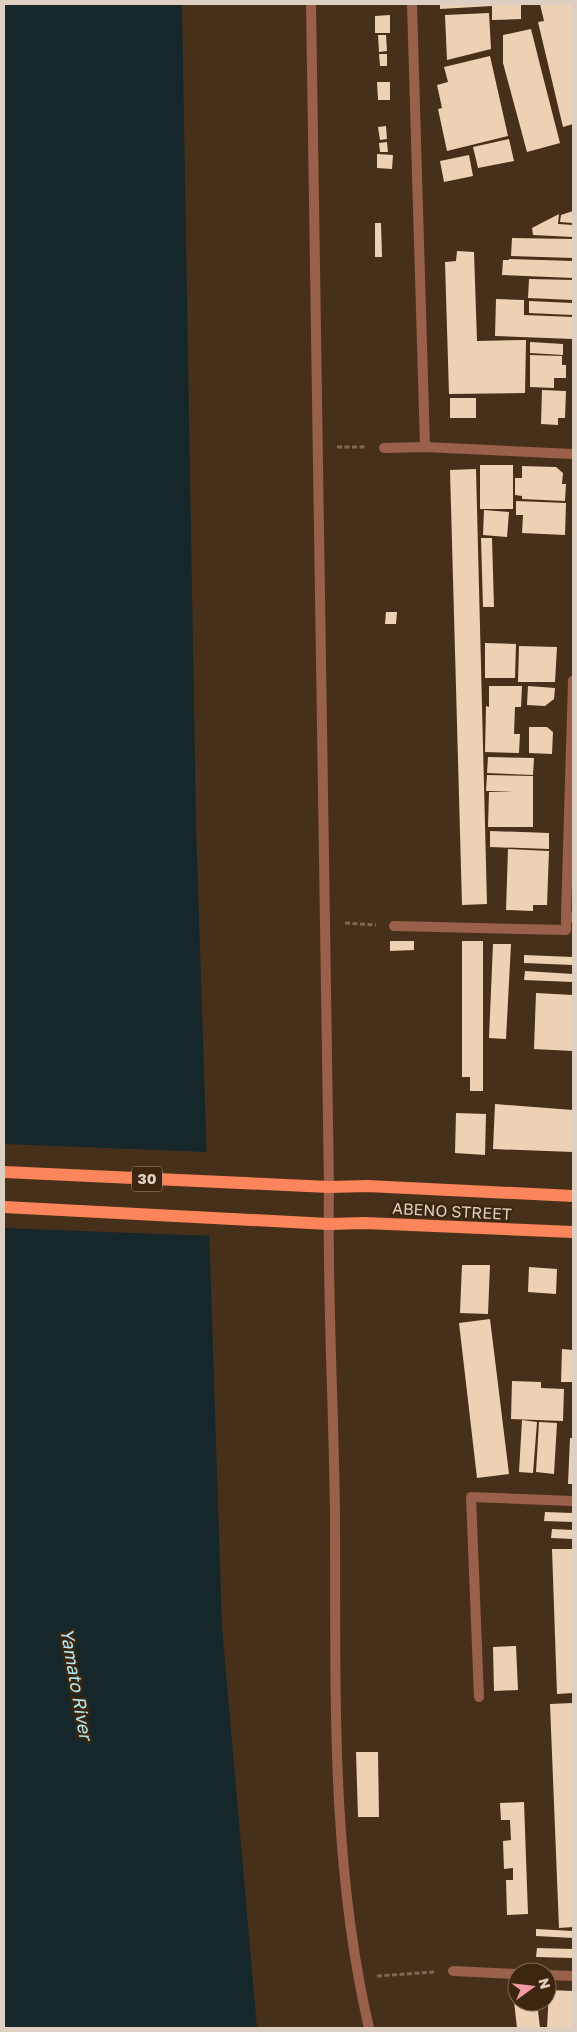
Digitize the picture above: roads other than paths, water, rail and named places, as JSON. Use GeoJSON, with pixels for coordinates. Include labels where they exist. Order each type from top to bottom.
{"type":"FeatureCollection","features":[{"type":"Feature","properties":{"kind":"main road","name":"30"},"geometry":{"type":"LineString","coordinates":[[4,1172],[329,1187]]}},
{"type":"Feature","properties":{"kind":"main road","name":"ABENO STREET"},"geometry":{"type":"LineString","coordinates":[[329,1187],[367,1186],[573,1196]]}},
{"type":"Feature","properties":{"kind":"main road","name":"30"},"geometry":{"type":"LineString","coordinates":[[4,1207],[329,1224]]}},
{"type":"Feature","properties":{"kind":"main road","name":"ABENO STREET"},"geometry":{"type":"LineString","coordinates":[[329,1224],[365,1223],[573,1232]]}},
{"type":"Feature","properties":{"kind":"street"},"geometry":{"type":"LineString","coordinates":[[311,4],[324,922],[335,1499],[336,1752],[344,1862],[357,1977],[368,2028]]}},
{"type":"Feature","properties":{"kind":"street"},"geometry":{"type":"LineString","coordinates":[[412,4],[425,447]]}},
{"type":"Feature","properties":{"kind":"street"},"geometry":{"type":"LineString","coordinates":[[384,448],[425,447],[573,454]]}},
{"type":"Feature","properties":{"kind":"street"},"geometry":{"type":"LineString","coordinates":[[394,926],[566,930],[569,917],[573,681]]}},
{"type":"Feature","properties":{"kind":"street"},"geometry":{"type":"LineString","coordinates":[[479,1697],[472,1497],[573,1500]]}},
{"type":"Feature","properties":{"kind":"street"},"geometry":{"type":"LineString","coordinates":[[453,1971],[507,1974]]}},
{"type":"Feature","properties":{"kind":"street"},"geometry":{"type":"LineString","coordinates":[[557,1975],[573,1976]]}},
{"type":"Feature","properties":{"kind":"water","name":"Yamato River"},"geometry":{"type":"Polygon","coordinates":[[[4,4],[182,4],[196,824],[222,1627],[257,2028],[4,2028],[4,4]]]}}]}
